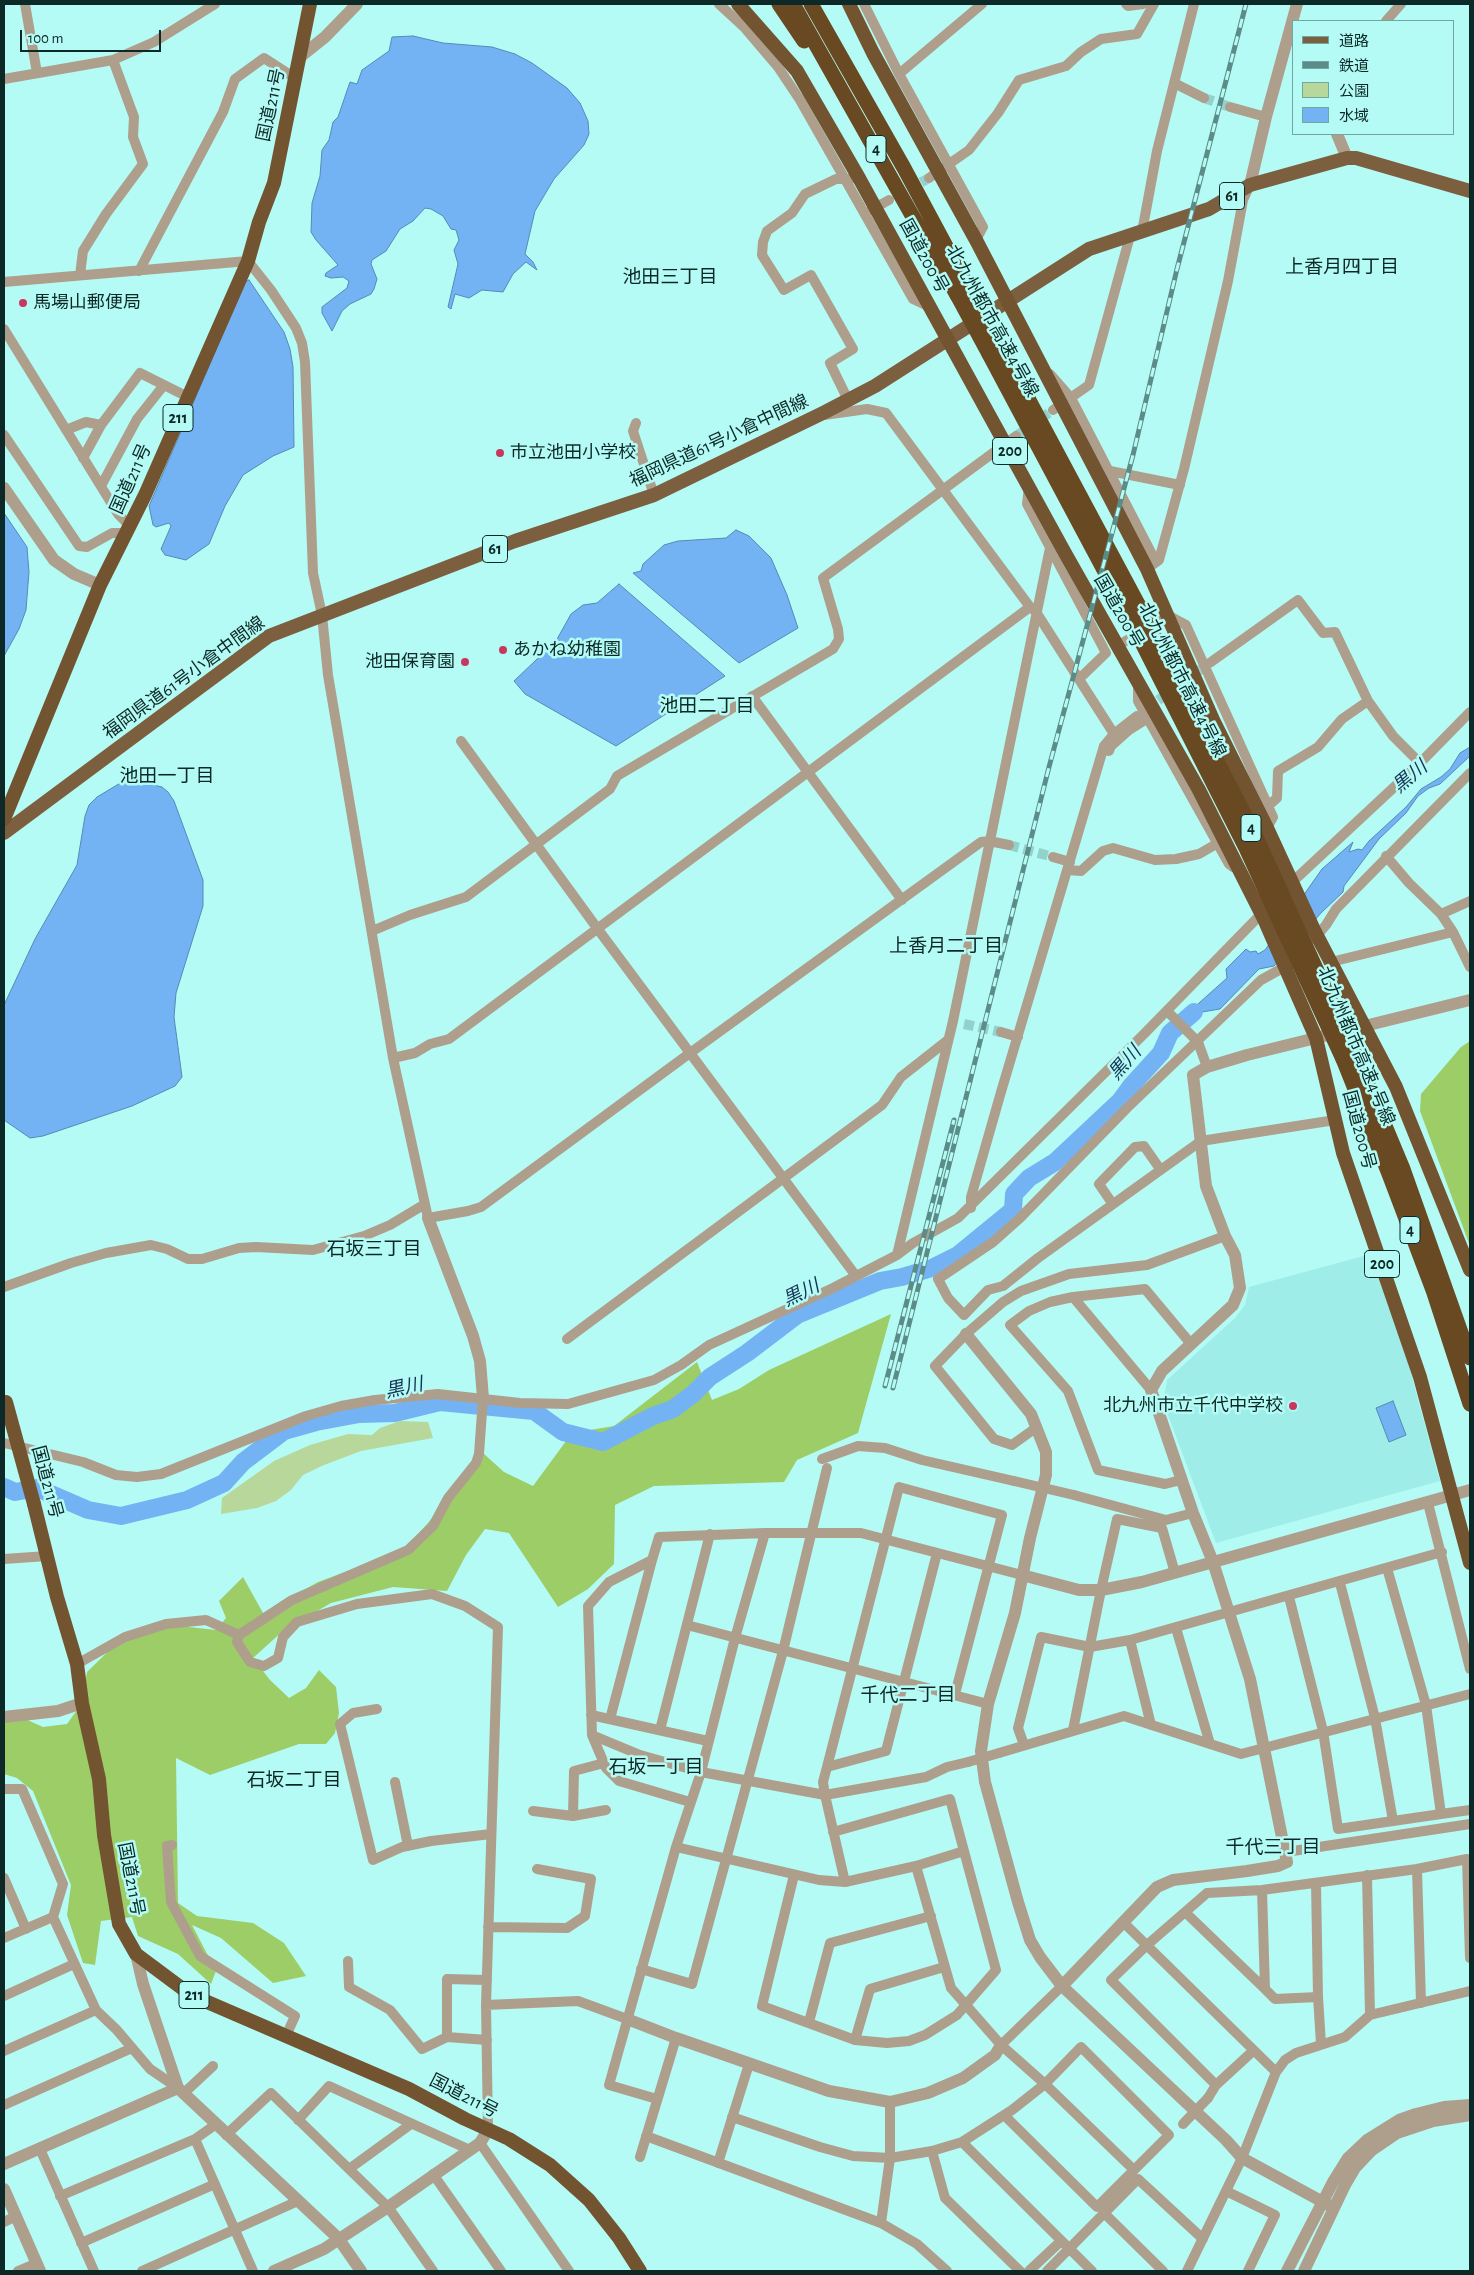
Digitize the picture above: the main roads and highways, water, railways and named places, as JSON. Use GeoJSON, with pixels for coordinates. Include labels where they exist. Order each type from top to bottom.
{"type":"FeatureCollection","features":[{"type":"Feature","properties":{"kind":"highway","name":"国道211号"},"geometry":{"type":"LineString","coordinates":[[4,818],[100,585],[128,530],[248,261],[259,222],[274,183],[310,4]]}},
{"type":"Feature","properties":{"kind":"highway"},"geometry":{"type":"LineString","coordinates":[[779,4],[891,177]]}},
{"type":"Feature","properties":{"kind":"highway","name":"北九州都市高速4号線"},"geometry":{"type":"LineString","coordinates":[[793,4],[891,177],[963,292]]}},
{"type":"Feature","properties":{"kind":"highway","name":"北九州都市高速4号線"},"geometry":{"type":"LineString","coordinates":[[811,4],[904,168],[963,292],[1257,839],[1349,1056],[1404,1169],[1470,1358]]}},
{"type":"Feature","properties":{"kind":"highway"},"geometry":{"type":"LineString","coordinates":[[849,4],[873,53],[939,171],[1062,404],[1152,565],[1169,616],[1214,722],[1267,828],[1315,933],[1332,962],[1363,1027],[1396,1087],[1470,1270]]}},
{"type":"Feature","properties":{"kind":"highway","name":"国道200号"},"geometry":{"type":"LineString","coordinates":[[739,7],[797,71],[870,211],[931,307],[1011,440],[1029,486],[1112,650],[1138,681],[1200,790],[1262,916],[1316,1038],[1346,1160],[1411,1350],[1463,1492],[1470,1563]]}},
{"type":"Feature","properties":{"kind":"highway","name":"北九州都市高速4号線"},"geometry":{"type":"LineString","coordinates":[[1349,1056],[1433,1290],[1470,1404]]}},
{"type":"Feature","properties":{"kind":"highway","name":"国道211号"},"geometry":{"type":"LineString","coordinates":[[5,1397],[77,1664],[82,1704],[99,1779],[104,1835],[119,1924],[136,1954],[191,1994],[218,2004],[410,2090],[509,2139],[550,2165],[589,2200],[619,2238],[640,2271]]}},
{"type":"Feature","properties":{"kind":"main road","name":"福岡県道61号小倉中間線"},"geometry":{"type":"LineString","coordinates":[[4,833],[269,636],[515,541],[654,495],[848,400],[950,340],[1088,249],[1209,209],[1250,185],[1348,158],[1356,158],[1470,191]]}},
{"type":"Feature","properties":{"kind":"water"},"geometry":{"type":"Polygon","coordinates":[[[413,36],[443,43],[492,47],[515,54],[532,63],[567,88],[580,103],[588,121],[589,134],[584,145],[554,179],[535,211],[525,254],[533,262],[537,270],[526,262],[513,274],[503,292],[482,290],[469,298],[455,294],[451,309],[448,307],[458,264],[454,250],[459,240],[456,230],[451,229],[443,216],[431,209],[425,208],[413,221],[400,229],[386,251],[372,260],[371,264],[377,279],[374,289],[371,294],[350,304],[342,311],[332,331],[322,313],[322,307],[347,288],[349,281],[343,277],[331,278],[325,276],[326,273],[338,265],[311,232],[312,203],[320,176],[322,150],[329,140],[333,122],[338,117],[350,82],[357,84],[362,70],[389,51],[392,37],[413,36]]]}},
{"type":"Feature","properties":{"kind":"water"},"geometry":{"type":"Polygon","coordinates":[[[249,280],[284,332],[290,349],[293,367],[294,447],[273,456],[243,475],[225,506],[209,544],[186,560],[165,555],[161,549],[171,526],[169,523],[156,527],[153,525],[149,506],[245,282],[249,280]]]}},
{"type":"Feature","properties":{"kind":"water"},"geometry":{"type":"Polygon","coordinates":[[[4,513],[27,547],[29,572],[26,610],[19,629],[4,656],[4,513]]]}},
{"type":"Feature","properties":{"kind":"water"},"geometry":{"type":"Polygon","coordinates":[[[736,530],[749,536],[771,558],[787,595],[798,628],[739,663],[633,573],[641,571],[643,564],[664,545],[678,541],[726,538],[736,530]]]}},
{"type":"Feature","properties":{"kind":"water"},"geometry":{"type":"Polygon","coordinates":[[[619,584],[725,676],[616,746],[525,694],[514,681],[556,641],[571,614],[583,605],[597,603],[619,584]]]}},
{"type":"Feature","properties":{"kind":"water"},"geometry":{"type":"Polygon","coordinates":[[[1470,747],[1470,756],[1440,784],[1429,788],[1418,796],[1406,813],[1379,839],[1344,886],[1343,892],[1321,913],[1274,966],[1259,969],[1220,1009],[1196,1013],[1183,1023],[1180,1020],[1227,978],[1226,969],[1246,949],[1250,952],[1256,951],[1258,954],[1265,950],[1322,869],[1353,842],[1349,852],[1358,849],[1362,850],[1369,841],[1406,807],[1421,789],[1441,777],[1450,769],[1460,753],[1470,747]]]}},
{"type":"Feature","properties":{"kind":"water"},"geometry":{"type":"Polygon","coordinates":[[[127,779],[162,787],[168,792],[174,801],[203,880],[203,906],[176,993],[174,1017],[182,1077],[175,1086],[132,1106],[43,1136],[30,1138],[4,1120],[4,1005],[35,939],[77,865],[85,816],[89,805],[97,797],[127,779]]]}},
{"type":"Feature","properties":{"kind":"water"},"geometry":{"type":"Polygon","coordinates":[[[1393,1401],[1406,1435],[1389,1442],[1376,1408],[1393,1401]]]}},
{"type":"Feature","properties":{"kind":"waterway","name":"黒川"},"geometry":{"type":"LineString","coordinates":[[4,1487],[15,1492],[37,1488],[88,1510],[121,1516],[187,1500],[224,1483],[243,1462],[284,1431],[316,1422],[359,1414],[395,1413],[440,1402],[534,1411],[563,1432],[603,1442],[653,1416],[673,1409],[693,1394],[710,1377],[747,1353],[797,1315],[880,1281],[932,1268],[958,1255],[1013,1210],[1014,1194],[1029,1178],[1055,1162],[1120,1101],[1161,1053],[1170,1033],[1194,1012]]}},
{"type":"Feature","properties":{"kind":"tunnel"},"geometry":{"type":"LineString","coordinates":[[1204,98],[1230,107]]}},
{"type":"Feature","properties":{"kind":"tunnel"},"geometry":{"type":"LineString","coordinates":[[895,197],[929,178]]}},
{"type":"Feature","properties":{"kind":"tunnel"},"geometry":{"type":"LineString","coordinates":[[1016,436],[1053,410]]}},
{"type":"Feature","properties":{"kind":"tunnel"},"geometry":{"type":"LineString","coordinates":[[1146,709],[1211,662]]}},
{"type":"Feature","properties":{"kind":"tunnel"},"geometry":{"type":"LineString","coordinates":[[1009,845],[1053,857]]}},
{"type":"Feature","properties":{"kind":"tunnel"},"geometry":{"type":"LineString","coordinates":[[964,1024],[1001,1032]]}},
{"type":"Feature","properties":{"kind":"railway"},"geometry":{"type":"LineString","coordinates":[[893,1388],[1049,767],[1133,455],[1177,269],[1246,4]]}},
{"type":"Feature","properties":{"kind":"railway"},"geometry":{"type":"LineString","coordinates":[[885,1386],[954,1120]]}},
{"type":"Feature","properties":{"kind":"place","name":"馬場山郵便局"},"geometry":{"type":"Point","coordinates":[23,303]}},
{"type":"Feature","properties":{"kind":"place","name":"市立池田小学校"},"geometry":{"type":"Point","coordinates":[500,453]}},
{"type":"Feature","properties":{"kind":"place","name":"あかね幼稚園"},"geometry":{"type":"Point","coordinates":[503,650]}},
{"type":"Feature","properties":{"kind":"place","name":"池田保育園"},"geometry":{"type":"Point","coordinates":[465,662]}},
{"type":"Feature","properties":{"kind":"place","name":"北九州市立千代中学校"},"geometry":{"type":"Point","coordinates":[1293,1406]}},
{"type":"Feature","properties":{"kind":"district","name":"上香月四丁目"},"geometry":{"type":"Point","coordinates":[1342,267]}},
{"type":"Feature","properties":{"kind":"district","name":"池田三丁目"},"geometry":{"type":"Point","coordinates":[670,277]}},
{"type":"Feature","properties":{"kind":"district","name":"池田二丁目"},"geometry":{"type":"Point","coordinates":[707,706]}},
{"type":"Feature","properties":{"kind":"district","name":"池田一丁目"},"geometry":{"type":"Point","coordinates":[167,776]}},
{"type":"Feature","properties":{"kind":"district","name":"上香月二丁目"},"geometry":{"type":"Point","coordinates":[946,946]}},
{"type":"Feature","properties":{"kind":"district","name":"石坂三丁目"},"geometry":{"type":"Point","coordinates":[374,1249]}},
{"type":"Feature","properties":{"kind":"district","name":"千代二丁目"},"geometry":{"type":"Point","coordinates":[908,1695]}},
{"type":"Feature","properties":{"kind":"district","name":"石坂一丁目"},"geometry":{"type":"Point","coordinates":[656,1767]}},
{"type":"Feature","properties":{"kind":"district","name":"石坂二丁目"},"geometry":{"type":"Point","coordinates":[294,1780]}},
{"type":"Feature","properties":{"kind":"district","name":"千代三丁目"},"geometry":{"type":"Point","coordinates":[1273,1847]}}]}
